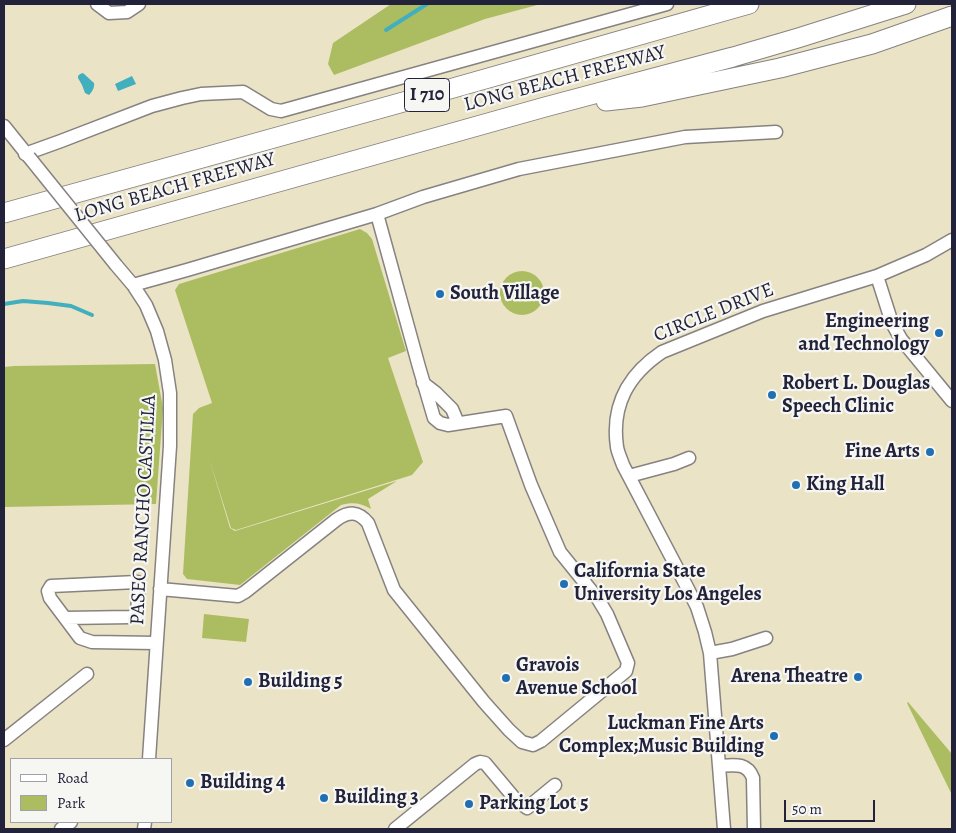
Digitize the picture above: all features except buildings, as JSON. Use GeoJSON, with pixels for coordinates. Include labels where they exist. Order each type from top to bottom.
{"type":"FeatureCollection","features":[{"type":"Feature","properties":{"kind":"highway","name":"LONG BEACH FREEWAY"},"geometry":{"type":"LineString","coordinates":[[4,213],[750,4]]}},
{"type":"Feature","properties":{"kind":"highway","name":"LONG BEACH FREEWAY"},"geometry":{"type":"LineString","coordinates":[[4,259],[798,38],[906,4]]}},
{"type":"Feature","properties":{"kind":"highway"},"geometry":{"type":"LineString","coordinates":[[545,107],[642,96],[780,68],[872,44],[952,16]]}},
{"type":"Feature","properties":{"kind":"street"},"geometry":{"type":"LineString","coordinates":[[97,4],[109,13],[127,12],[139,4]]}},
{"type":"Feature","properties":{"kind":"street"},"geometry":{"type":"LineString","coordinates":[[27,155],[152,106],[182,98],[201,94],[243,92],[271,109],[281,111],[667,4]]}},
{"type":"Feature","properties":{"kind":"street","name":"PASEO RANCHO CASTILLA"},"geometry":{"type":"LineString","coordinates":[[4,126],[133,285],[146,305],[157,331],[165,360],[170,394],[170,446],[148,758]]}},
{"type":"Feature","properties":{"kind":"street"},"geometry":{"type":"LineString","coordinates":[[133,285],[377,214],[423,197],[518,169],[685,137],[776,132]]}},
{"type":"Feature","properties":{"kind":"street"},"geometry":{"type":"LineString","coordinates":[[160,589],[238,596],[342,516],[350,513],[362,516],[368,523],[394,590],[484,702],[522,742],[533,745],[542,742],[626,671],[628,663],[608,614],[560,552],[531,485],[506,416],[448,425],[440,423],[434,418],[377,214]]}},
{"type":"Feature","properties":{"kind":"street","name":"CIRCLE DRIVE"},"geometry":{"type":"LineString","coordinates":[[724,829],[710,653],[697,608],[628,476],[617,449],[617,416],[622,398],[637,372],[648,361],[662,352],[764,311],[877,276],[926,255],[952,240]]}},
{"type":"Feature","properties":{"kind":"street"},"geometry":{"type":"LineString","coordinates":[[877,276],[892,323],[901,339],[952,401]]}},
{"type":"Feature","properties":{"kind":"street"},"geometry":{"type":"LineString","coordinates":[[423,383],[452,409],[458,423]]}},
{"type":"Feature","properties":{"kind":"street"},"geometry":{"type":"LineString","coordinates":[[628,476],[674,464],[689,458]]}},
{"type":"Feature","properties":{"kind":"street"},"geometry":{"type":"LineString","coordinates":[[65,618],[131,617],[137,613],[139,586],[137,582],[51,586],[48,591],[50,598],[65,618],[80,638],[92,642],[156,643]]}},
{"type":"Feature","properties":{"kind":"street"},"geometry":{"type":"LineString","coordinates":[[710,653],[732,649],[766,638]]}},
{"type":"Feature","properties":{"kind":"street"},"geometry":{"type":"LineString","coordinates":[[4,740],[87,674]]}},
{"type":"Feature","properties":{"kind":"street"},"geometry":{"type":"LineString","coordinates":[[395,829],[475,764],[480,762],[486,763],[516,800],[527,808],[555,786]]}},
{"type":"Feature","properties":{"kind":"street"},"geometry":{"type":"LineString","coordinates":[[719,766],[733,765],[745,767],[750,771],[753,778],[754,829]]}},
{"type":"Feature","properties":{"kind":"green space"},"geometry":{"type":"Polygon","coordinates":[[[391,4],[541,4],[485,19],[334,75],[328,64],[333,43],[391,4]]]}},
{"type":"Feature","properties":{"kind":"green space"},"geometry":{"type":"Polygon","coordinates":[[[360,229],[372,239],[406,351],[388,358],[423,462],[412,475],[236,530],[231,528],[209,458],[230,528],[235,531],[397,481],[368,499],[371,509],[357,504],[341,505],[240,585],[187,579],[183,574],[193,414],[199,408],[212,403],[175,290],[179,284],[360,229]]]}},
{"type":"Feature","properties":{"kind":"green space"},"geometry":{"type":"Polygon","coordinates":[[[518,271],[526,271],[538,277],[544,293],[538,309],[526,315],[518,315],[506,309],[500,297],[500,289],[506,277],[518,271]]]}},
{"type":"Feature","properties":{"kind":"green space"},"geometry":{"type":"Polygon","coordinates":[[[155,364],[163,408],[156,504],[4,507],[4,367],[155,364]]]}},
{"type":"Feature","properties":{"kind":"green space"},"geometry":{"type":"Polygon","coordinates":[[[204,614],[249,619],[246,642],[202,638],[204,614]]]}},
{"type":"Feature","properties":{"kind":"green space"},"geometry":{"type":"Polygon","coordinates":[[[907,703],[952,754],[952,795],[907,703]]]}},
{"type":"Feature","properties":{"kind":"water"},"geometry":{"type":"Polygon","coordinates":[[[83,73],[94,83],[89,95],[85,93],[78,78],[83,73]]]}},
{"type":"Feature","properties":{"kind":"water"},"geometry":{"type":"Polygon","coordinates":[[[132,76],[136,84],[118,91],[115,84],[132,76]]]}},
{"type":"Feature","properties":{"kind":"waterway"},"geometry":{"type":"LineString","coordinates":[[386,30],[427,4]]}},
{"type":"Feature","properties":{"kind":"waterway"},"geometry":{"type":"LineString","coordinates":[[4,304],[23,301],[48,303],[71,306],[92,315]]}},
{"type":"Feature","properties":{"kind":"place","name":"South Village"},"geometry":{"type":"Point","coordinates":[440,294]}},
{"type":"Feature","properties":{"kind":"place","name":"Engineering and Technology"},"geometry":{"type":"Point","coordinates":[939,333]}},
{"type":"Feature","properties":{"kind":"place","name":"Robert L. Douglas Speech Clinic"},"geometry":{"type":"Point","coordinates":[772,395]}},
{"type":"Feature","properties":{"kind":"place","name":"Fine Arts"},"geometry":{"type":"Point","coordinates":[930,452]}},
{"type":"Feature","properties":{"kind":"place","name":"King Hall"},"geometry":{"type":"Point","coordinates":[796,485]}},
{"type":"Feature","properties":{"kind":"place","name":"California State University Los Angeles"},"geometry":{"type":"Point","coordinates":[564,584]}},
{"type":"Feature","properties":{"kind":"place","name":"Arena Theatre"},"geometry":{"type":"Point","coordinates":[858,677]}},
{"type":"Feature","properties":{"kind":"place","name":"Gravois Avenue School"},"geometry":{"type":"Point","coordinates":[506,678]}},
{"type":"Feature","properties":{"kind":"place","name":"Building 5"},"geometry":{"type":"Point","coordinates":[248,682]}},
{"type":"Feature","properties":{"kind":"place","name":"Luckman Fine Arts Complex;Music Building"},"geometry":{"type":"Point","coordinates":[774,736]}},
{"type":"Feature","properties":{"kind":"place","name":"Building 4"},"geometry":{"type":"Point","coordinates":[190,783]}},
{"type":"Feature","properties":{"kind":"place","name":"Building 3"},"geometry":{"type":"Point","coordinates":[324,798]}},
{"type":"Feature","properties":{"kind":"place","name":"Parking Lot 5"},"geometry":{"type":"Point","coordinates":[469,804]}}]}
